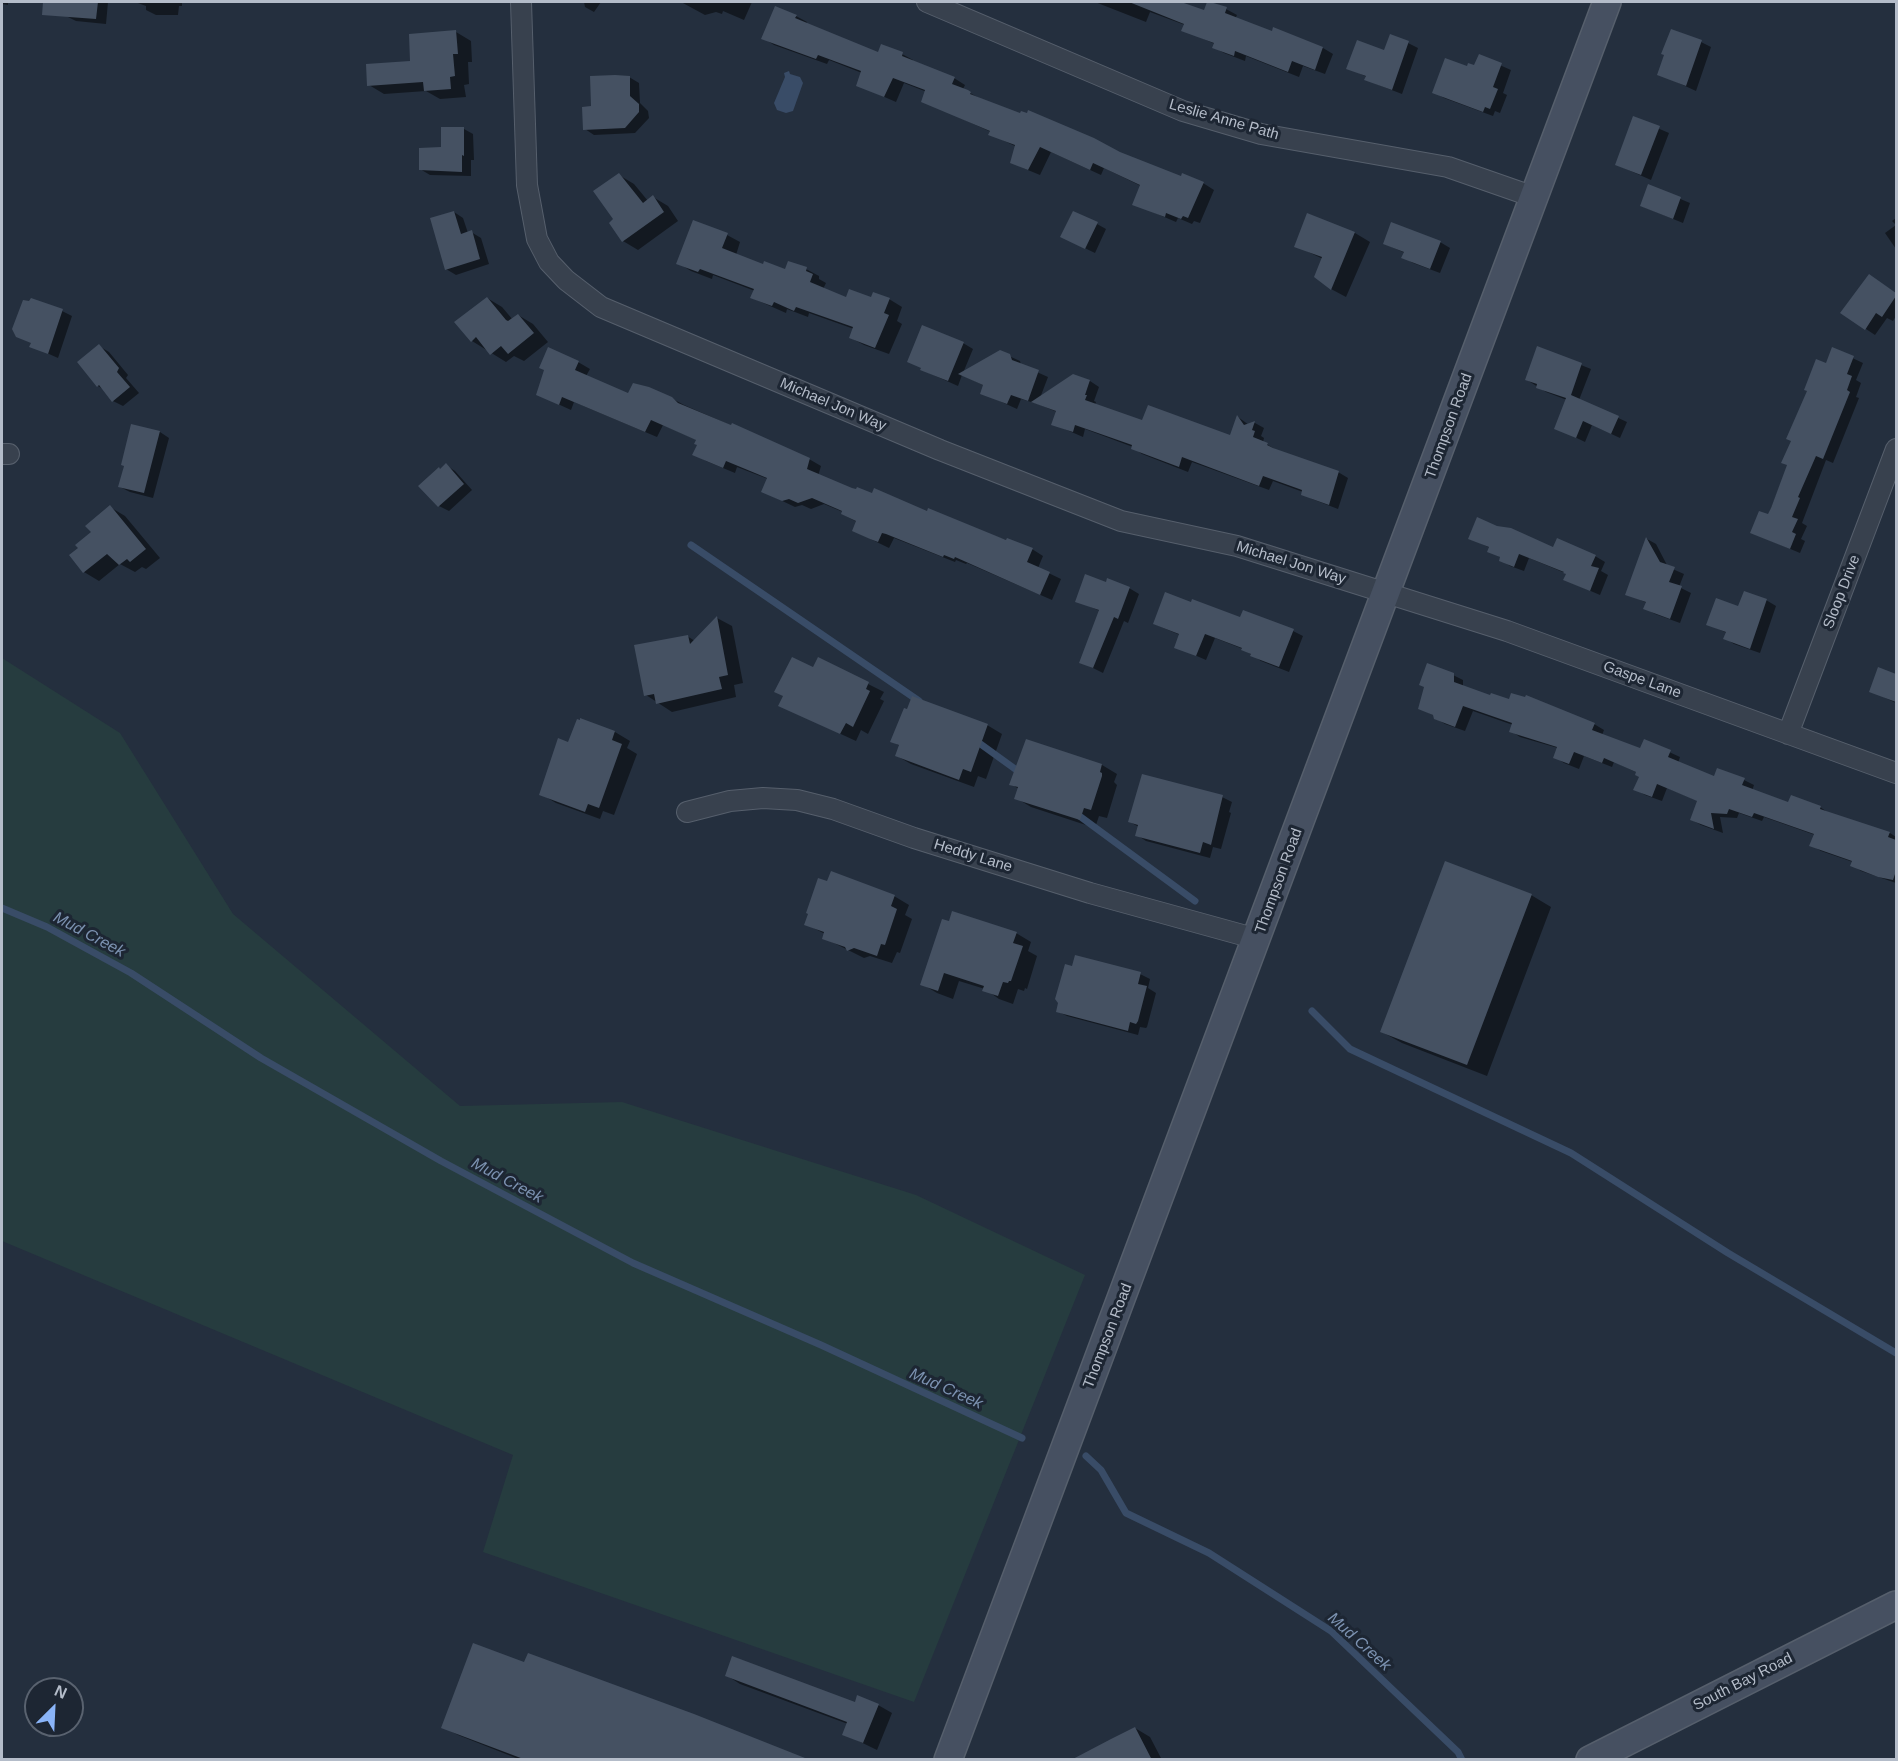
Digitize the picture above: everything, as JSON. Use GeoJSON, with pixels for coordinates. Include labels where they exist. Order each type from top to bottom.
{"type":"FeatureCollection","features":[{"type":"Feature","properties":{"kind":"street","name":"Michael Jon Way"},"geometry":{"type":"LineString","coordinates":[[521,2],[527,185],[537,239],[549,262],[566,280],[601,307],[929,445],[1121,521],[1237,546],[1387,592]]}},
{"type":"Feature","properties":{"kind":"street","name":"Leslie Anne Path"},"geometry":{"type":"LineString","coordinates":[[927,2],[1183,111],[1261,134],[1448,167],[1534,197]]}},
{"type":"Feature","properties":{"kind":"street","name":"Thompson Road"},"geometry":{"type":"LineString","coordinates":[[948,1760],[1607,2]]}},
{"type":"Feature","properties":{"kind":"street","name":"Sloop Drive"},"geometry":{"type":"LineString","coordinates":[[1788,734],[1896,449]]}},
{"type":"Feature","properties":{"kind":"street","name":"Gaspe Lane"},"geometry":{"type":"LineString","coordinates":[[1387,592],[1508,631],[1788,734],[1895,770]]}},
{"type":"Feature","properties":{"kind":"street","name":"Heddy Lane"},"geometry":{"type":"LineString","coordinates":[[687,812],[730,801],[763,798],[797,800],[833,809],[914,838],[1090,893],[1257,939]]}},
{"type":"Feature","properties":{"kind":"street","name":"South Bay Road"},"geometry":{"type":"LineString","coordinates":[[1590,1760],[1896,1605]]}},
{"type":"Feature","properties":{"kind":"green space"},"geometry":{"type":"Polygon","coordinates":[[[2,658],[120,733],[233,914],[460,1106],[622,1102],[916,1195],[1085,1275],[914,1702],[483,1552],[513,1455],[2,1241],[2,658]]]}},
{"type":"Feature","properties":{"kind":"water"},"geometry":{"type":"Polygon","coordinates":[[[789,71],[790,74],[800,77],[803,83],[793,111],[786,113],[777,110],[774,103],[785,77],[784,73],[789,71]]]}},
{"type":"Feature","properties":{"kind":"building"},"geometry":{"type":"Polygon","coordinates":[[[43,2],[98,2],[96,19],[42,15],[43,2]]]}},
{"type":"Feature","properties":{"kind":"building"},"geometry":{"type":"Polygon","coordinates":[[[1129,2],[1181,2],[1204,10],[1207,2],[1210,2],[1227,7],[1225,13],[1272,31],[1273,27],[1323,47],[1315,70],[1292,61],[1288,72],[1235,51],[1234,56],[1212,48],[1214,43],[1181,31],[1184,24],[1129,2]]]}},
{"type":"Feature","properties":{"kind":"building"},"geometry":{"type":"Polygon","coordinates":[[[775,6],[797,15],[795,18],[878,52],[881,44],[903,52],[902,56],[955,77],[952,84],[968,90],[970,94],[1020,113],[1021,111],[1027,113],[1028,110],[1094,138],[1120,152],[1181,176],[1182,173],[1204,182],[1188,218],[1183,216],[1181,219],[1166,213],[1165,217],[1132,205],[1140,185],[1093,163],[1090,170],[1040,147],[1028,170],[1010,163],[1015,145],[988,135],[990,131],[921,102],[925,90],[893,78],[884,97],[856,86],[861,71],[818,55],[816,59],[761,39],[775,6]]]}},
{"type":"Feature","properties":{"kind":"building"},"geometry":{"type":"Polygon","coordinates":[[[1671,29],[1702,40],[1686,86],[1657,75],[1664,55],[1661,54],[1671,29]]]}},
{"type":"Feature","properties":{"kind":"building"},"geometry":{"type":"Polygon","coordinates":[[[456,30],[458,54],[453,54],[455,76],[450,77],[451,89],[424,91],[423,82],[367,86],[366,64],[410,61],[409,34],[456,30]]]}},
{"type":"Feature","properties":{"kind":"building"},"geometry":{"type":"Polygon","coordinates":[[[1390,34],[1409,41],[1392,90],[1364,80],[1366,76],[1346,69],[1357,40],[1384,50],[1390,34]]]}},
{"type":"Feature","properties":{"kind":"building"},"geometry":{"type":"Polygon","coordinates":[[[1479,54],[1502,63],[1493,87],[1498,89],[1490,109],[1485,107],[1483,112],[1432,93],[1445,58],[1467,66],[1468,63],[1474,65],[1479,54]]]}},
{"type":"Feature","properties":{"kind":"building"},"geometry":{"type":"Polygon","coordinates":[[[590,76],[630,76],[630,96],[639,104],[639,112],[625,128],[583,130],[582,107],[591,106],[590,76]]]}},
{"type":"Feature","properties":{"kind":"building"},"geometry":{"type":"Polygon","coordinates":[[[1633,116],[1660,126],[1641,175],[1615,165],[1633,116]]]}},
{"type":"Feature","properties":{"kind":"building"},"geometry":{"type":"Polygon","coordinates":[[[441,127],[464,127],[462,172],[419,170],[419,148],[441,147],[441,127]]]}},
{"type":"Feature","properties":{"kind":"building"},"geometry":{"type":"Polygon","coordinates":[[[619,173],[643,203],[653,195],[664,212],[622,242],[609,223],[613,219],[593,191],[619,173]]]}},
{"type":"Feature","properties":{"kind":"building"},"geometry":{"type":"Polygon","coordinates":[[[1648,184],[1681,197],[1673,219],[1640,206],[1648,184]]]}},
{"type":"Feature","properties":{"kind":"building"},"geometry":{"type":"Polygon","coordinates":[[[454,211],[461,234],[472,230],[480,259],[445,270],[430,218],[454,211]]]}},
{"type":"Feature","properties":{"kind":"building"},"geometry":{"type":"Polygon","coordinates":[[[1073,211],[1098,222],[1085,249],[1060,237],[1073,211]]]}},
{"type":"Feature","properties":{"kind":"building"},"geometry":{"type":"Polygon","coordinates":[[[1307,213],[1355,232],[1331,290],[1314,277],[1322,257],[1294,247],[1307,213]]]}},
{"type":"Feature","properties":{"kind":"building"},"geometry":{"type":"Polygon","coordinates":[[[693,220],[728,233],[722,248],[763,264],[764,261],[785,269],[788,261],[807,267],[806,271],[813,274],[810,282],[846,297],[849,289],[871,297],[873,292],[890,298],[884,313],[889,315],[875,348],[849,338],[853,327],[796,307],[794,311],[774,302],[772,306],[750,298],[754,289],[700,269],[698,272],[676,264],[693,220]]]}},
{"type":"Feature","properties":{"kind":"building"},"geometry":{"type":"Polygon","coordinates":[[[1391,222],[1441,241],[1430,269],[1401,258],[1404,252],[1383,244],[1391,222]]]}},
{"type":"Feature","properties":{"kind":"building"},"geometry":{"type":"Polygon","coordinates":[[[1869,274],[1896,293],[1896,296],[1882,317],[1876,313],[1865,330],[1840,313],[1869,274]]]}},
{"type":"Feature","properties":{"kind":"building"},"geometry":{"type":"Polygon","coordinates":[[[487,297],[506,320],[518,314],[534,333],[508,354],[501,346],[490,355],[476,337],[471,342],[454,322],[487,297]]]}},
{"type":"Feature","properties":{"kind":"building"},"geometry":{"type":"Polygon","coordinates":[[[31,298],[63,309],[48,354],[29,347],[31,343],[16,337],[12,329],[23,300],[29,301],[31,298]]]}},
{"type":"Feature","properties":{"kind":"building"},"geometry":{"type":"Polygon","coordinates":[[[922,325],[964,342],[948,381],[907,362],[922,325]]]}},
{"type":"Feature","properties":{"kind":"building"},"geometry":{"type":"Polygon","coordinates":[[[99,344],[119,368],[117,372],[130,387],[112,402],[77,362],[99,344]]]}},
{"type":"Feature","properties":{"kind":"building"},"geometry":{"type":"Polygon","coordinates":[[[1537,346],[1582,363],[1571,395],[1619,416],[1611,434],[1583,421],[1576,438],[1554,429],[1566,398],[1536,388],[1537,384],[1525,380],[1537,346]]]}},
{"type":"Feature","properties":{"kind":"building"},"geometry":{"type":"Polygon","coordinates":[[[548,347],[579,361],[575,370],[628,393],[633,383],[649,387],[672,397],[678,403],[731,425],[732,423],[810,458],[807,469],[852,488],[857,487],[872,493],[874,488],[927,511],[928,508],[1006,540],[1007,538],[1033,548],[1027,562],[1050,572],[1040,595],[955,557],[954,559],[944,555],[943,557],[886,534],[882,533],[878,542],[870,539],[852,531],[856,521],[841,514],[842,511],[812,498],[798,503],[789,499],[782,501],[761,492],[767,478],[726,461],[723,468],[692,455],[697,445],[694,444],[696,440],[651,420],[645,432],[562,397],[559,405],[536,395],[544,370],[539,368],[548,347]]]}},
{"type":"Feature","properties":{"kind":"building"},"geometry":{"type":"Polygon","coordinates":[[[1832,347],[1854,356],[1847,374],[1852,376],[1847,390],[1850,392],[1823,459],[1816,456],[1798,497],[1800,498],[1792,517],[1798,519],[1792,532],[1796,534],[1790,549],[1750,533],[1759,511],[1768,514],[1771,508],[1787,465],[1781,463],[1791,441],[1786,439],[1807,391],[1804,390],[1816,359],[1826,363],[1832,347]]]}},
{"type":"Feature","properties":{"kind":"building"},"geometry":{"type":"Polygon","coordinates":[[[1000,350],[1010,354],[1012,360],[1039,370],[1028,401],[1011,395],[1007,404],[980,394],[983,385],[958,374],[1000,350]]]}},
{"type":"Feature","properties":{"kind":"building"},"geometry":{"type":"Polygon","coordinates":[[[1073,374],[1090,380],[1085,400],[1142,420],[1148,405],[1230,435],[1237,415],[1244,425],[1255,421],[1252,430],[1255,431],[1253,437],[1268,443],[1267,445],[1273,448],[1339,471],[1329,505],[1301,495],[1302,490],[1263,476],[1259,486],[1182,457],[1179,467],[1131,449],[1132,445],[1075,425],[1073,432],[1051,425],[1056,411],[1031,402],[1073,374]]]}},
{"type":"Feature","properties":{"kind":"building"},"geometry":{"type":"Polygon","coordinates":[[[131,424],[160,431],[144,493],[118,487],[131,424]]]}},
{"type":"Feature","properties":{"kind":"building"},"geometry":{"type":"Polygon","coordinates":[[[446,463],[464,484],[438,507],[418,486],[446,463]]]}},
{"type":"Feature","properties":{"kind":"building"},"geometry":{"type":"Polygon","coordinates":[[[110,505],[146,549],[130,562],[127,559],[119,565],[107,554],[83,573],[69,555],[78,548],[75,545],[91,532],[85,526],[110,505]]]}},
{"type":"Feature","properties":{"kind":"building"},"geometry":{"type":"Polygon","coordinates":[[[1477,517],[1497,526],[1511,528],[1553,547],[1557,538],[1596,555],[1591,566],[1599,568],[1590,591],[1563,580],[1566,574],[1564,572],[1519,554],[1514,567],[1499,561],[1500,557],[1487,552],[1489,547],[1468,539],[1477,517]]]}},
{"type":"Feature","properties":{"kind":"building"},"geometry":{"type":"Polygon","coordinates":[[[1646,537],[1660,562],[1675,567],[1669,582],[1682,586],[1670,619],[1643,609],[1646,602],[1625,595],[1646,537]]]}},
{"type":"Feature","properties":{"kind":"building"},"geometry":{"type":"Polygon","coordinates":[[[1085,574],[1106,582],[1107,578],[1130,587],[1118,619],[1114,617],[1093,668],[1079,663],[1099,610],[1075,602],[1085,574]]]}},
{"type":"Feature","properties":{"kind":"building"},"geometry":{"type":"Polygon","coordinates":[[[1744,591],[1767,599],[1750,649],[1723,639],[1726,632],[1706,625],[1716,598],[1738,606],[1744,591]]]}},
{"type":"Feature","properties":{"kind":"building"},"geometry":{"type":"Polygon","coordinates":[[[1165,592],[1191,602],[1192,599],[1240,617],[1243,610],[1294,629],[1279,667],[1250,656],[1251,654],[1241,650],[1242,648],[1205,634],[1196,656],[1174,648],[1179,634],[1153,624],[1165,592]]]}},
{"type":"Feature","properties":{"kind":"building"},"geometry":{"type":"Polygon","coordinates":[[[717,616],[728,675],[719,677],[722,689],[656,704],[654,694],[644,696],[634,645],[688,635],[690,644],[717,616]]]}},
{"type":"Feature","properties":{"kind":"building"},"geometry":{"type":"Polygon","coordinates":[[[792,657],[813,667],[818,657],[869,682],[866,689],[870,691],[853,727],[846,723],[840,734],[778,706],[783,696],[774,692],[792,657]]]}},
{"type":"Feature","properties":{"kind":"building"},"geometry":{"type":"Polygon","coordinates":[[[1427,663],[1454,673],[1454,682],[1509,699],[1511,693],[1525,697],[1526,695],[1595,723],[1592,730],[1640,748],[1644,739],[1671,750],[1668,757],[1714,776],[1717,768],[1745,778],[1742,785],[1788,802],[1791,795],[1821,806],[1820,809],[1890,832],[1888,837],[1896,840],[1896,871],[1893,880],[1850,866],[1852,861],[1809,846],[1814,834],[1754,813],[1752,817],[1729,809],[1727,814],[1711,813],[1714,829],[1690,820],[1697,801],[1657,784],[1652,797],[1633,790],[1639,777],[1635,775],[1636,772],[1604,758],[1602,763],[1574,752],[1569,764],[1553,758],[1557,747],[1509,732],[1512,723],[1463,706],[1455,727],[1434,719],[1433,715],[1418,709],[1424,687],[1419,685],[1427,663]]]}},
{"type":"Feature","properties":{"kind":"building"},"geometry":{"type":"Polygon","coordinates":[[[1878,667],[1896,674],[1896,702],[1869,692],[1878,667]]]}},
{"type":"Feature","properties":{"kind":"building"},"geometry":{"type":"Polygon","coordinates":[[[912,696],[988,724],[971,772],[963,769],[959,780],[895,756],[899,745],[890,742],[904,708],[907,709],[912,696]]]}},
{"type":"Feature","properties":{"kind":"building"},"geometry":{"type":"Polygon","coordinates":[[[580,718],[615,731],[612,740],[622,744],[599,808],[588,804],[585,812],[539,795],[558,738],[568,742],[577,719],[580,720],[580,718]]]}},
{"type":"Feature","properties":{"kind":"building"},"geometry":{"type":"Polygon","coordinates":[[[1026,739],[1102,764],[1100,772],[1102,776],[1091,810],[1084,808],[1080,820],[1014,799],[1018,787],[1009,785],[1026,739]]]}},
{"type":"Feature","properties":{"kind":"building"},"geometry":{"type":"Polygon","coordinates":[[[1142,774],[1223,795],[1211,845],[1203,842],[1200,853],[1135,836],[1138,825],[1128,822],[1142,774]]]}},
{"type":"Feature","properties":{"kind":"building"},"geometry":{"type":"Polygon","coordinates":[[[1445,861],[1532,894],[1467,1065],[1380,1032],[1445,861]]]}},
{"type":"Feature","properties":{"kind":"building"},"geometry":{"type":"Polygon","coordinates":[[[831,871],[895,895],[891,906],[897,909],[885,945],[881,944],[877,956],[854,948],[847,951],[845,947],[822,939],[824,932],[804,925],[818,878],[827,881],[831,871]]]}},
{"type":"Feature","properties":{"kind":"building"},"geometry":{"type":"Polygon","coordinates":[[[952,911],[1017,932],[1013,943],[1023,946],[1011,981],[1003,982],[998,996],[982,991],[984,986],[944,973],[938,991],[920,985],[942,919],[949,921],[952,911]]]}},
{"type":"Feature","properties":{"kind":"building"},"geometry":{"type":"Polygon","coordinates":[[[1075,955],[1141,972],[1138,984],[1147,986],[1138,1021],[1136,1024],[1130,1022],[1128,1031],[1056,1012],[1058,1003],[1055,999],[1065,964],[1072,966],[1075,955]]]}},
{"type":"Feature","properties":{"kind":"building"},"geometry":{"type":"Polygon","coordinates":[[[473,1643],[524,1662],[528,1653],[694,1714],[805,1758],[805,1760],[526,1760],[441,1728],[473,1643]]]}},
{"type":"Feature","properties":{"kind":"building"},"geometry":{"type":"Polygon","coordinates":[[[732,1656],[855,1702],[857,1695],[879,1704],[863,1743],[842,1735],[847,1722],[725,1676],[732,1656]]]}},
{"type":"Feature","properties":{"kind":"building"},"geometry":{"type":"Polygon","coordinates":[[[1135,1727],[1152,1760],[1071,1760],[1111,1739],[1135,1727]]]}},
{"type":"Feature","properties":{"kind":"waterway"},"geometry":{"type":"LineString","coordinates":[[691,545],[919,701]]}},
{"type":"Feature","properties":{"kind":"waterway"},"geometry":{"type":"LineString","coordinates":[[975,740],[1022,774]]}},
{"type":"Feature","properties":{"kind":"waterway"},"geometry":{"type":"LineString","coordinates":[[1074,812],[1195,901]]}},
{"type":"Feature","properties":{"kind":"waterway","name":"Mud Creek"},"geometry":{"type":"LineString","coordinates":[[2,908],[47,927],[131,973],[261,1058],[441,1161],[633,1263],[821,1345],[1022,1438]]}},
{"type":"Feature","properties":{"kind":"waterway"},"geometry":{"type":"LineString","coordinates":[[1312,1011],[1350,1049],[1571,1153],[1728,1253],[1896,1353]]}},
{"type":"Feature","properties":{"kind":"waterway","name":"Mud Creek"},"geometry":{"type":"LineString","coordinates":[[1086,1456],[1101,1470],[1126,1513],[1209,1553],[1331,1631],[1458,1752],[1462,1760]]}}]}
